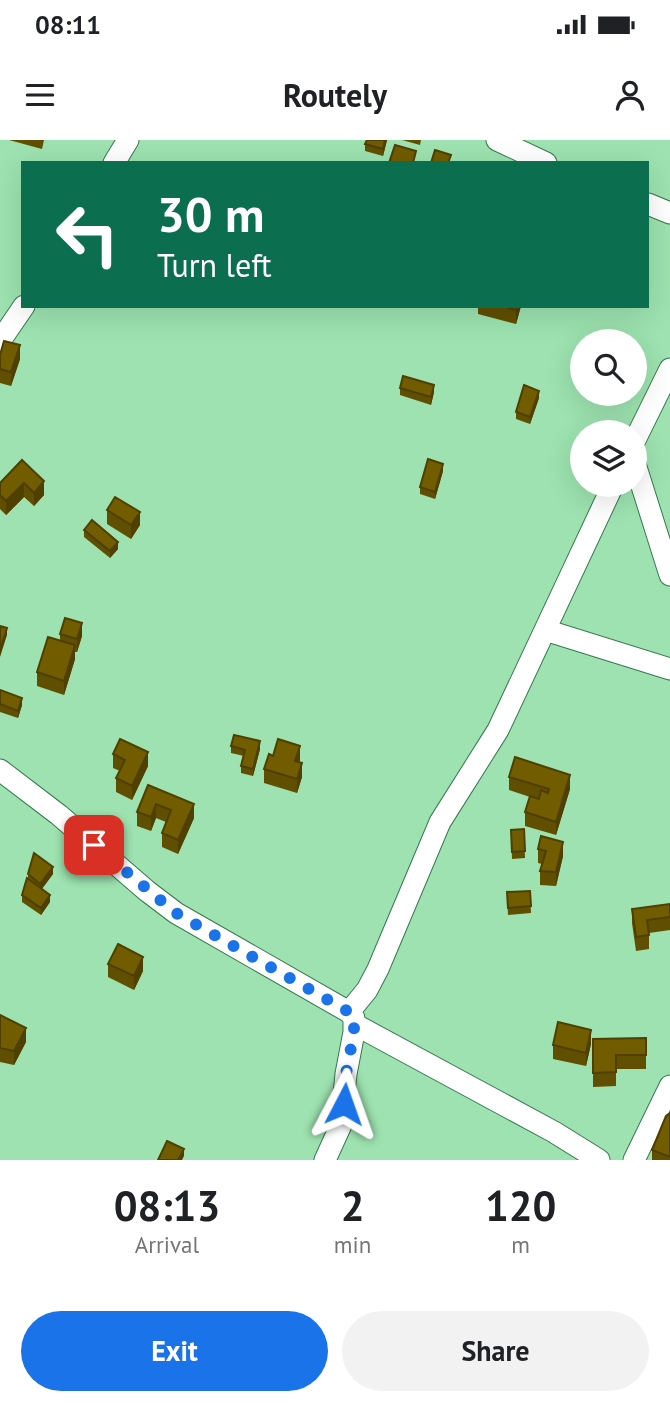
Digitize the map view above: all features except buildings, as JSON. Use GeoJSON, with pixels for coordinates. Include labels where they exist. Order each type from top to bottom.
{"type":"FeatureCollection","features":[{"type":"Feature","properties":{"kind":"street"},"geometry":{"type":"LineString","coordinates":[[115,161],[128,140]]}},
{"type":"Feature","properties":{"kind":"street"},"geometry":{"type":"LineString","coordinates":[[497,140],[542,161]]}},
{"type":"Feature","properties":{"kind":"street"},"geometry":{"type":"LineString","coordinates":[[649,204],[670,212]]}},
{"type":"Feature","properties":{"kind":"street"},"geometry":{"type":"LineString","coordinates":[[0,341],[23,308]]}},
{"type":"Feature","properties":{"kind":"street"},"geometry":{"type":"LineString","coordinates":[[645,420],[670,369]]}},
{"type":"Feature","properties":{"kind":"street"},"geometry":{"type":"LineString","coordinates":[[325,1160],[341,1125],[351,1018],[378,969],[440,822],[498,730],[607,497]]}},
{"type":"Feature","properties":{"kind":"street"},"geometry":{"type":"LineString","coordinates":[[645,497],[670,575]]}},
{"type":"Feature","properties":{"kind":"street"},"geometry":{"type":"LineString","coordinates":[[545,630],[670,669]]}},
{"type":"Feature","properties":{"kind":"street"},"geometry":{"type":"LineString","coordinates":[[4,782],[59,815],[176,913],[351,1018],[599,1160]]}},
{"type":"Feature","properties":{"kind":"street"},"geometry":{"type":"LineString","coordinates":[[634,1160],[670,1086]]}},
{"type":"Feature","properties":{"kind":"route"},"geometry":{"type":"LineString","coordinates":[[94,845],[176,913],[349,1012],[354,1018],[354,1032],[346,1074],[344,1104]]}}]}
